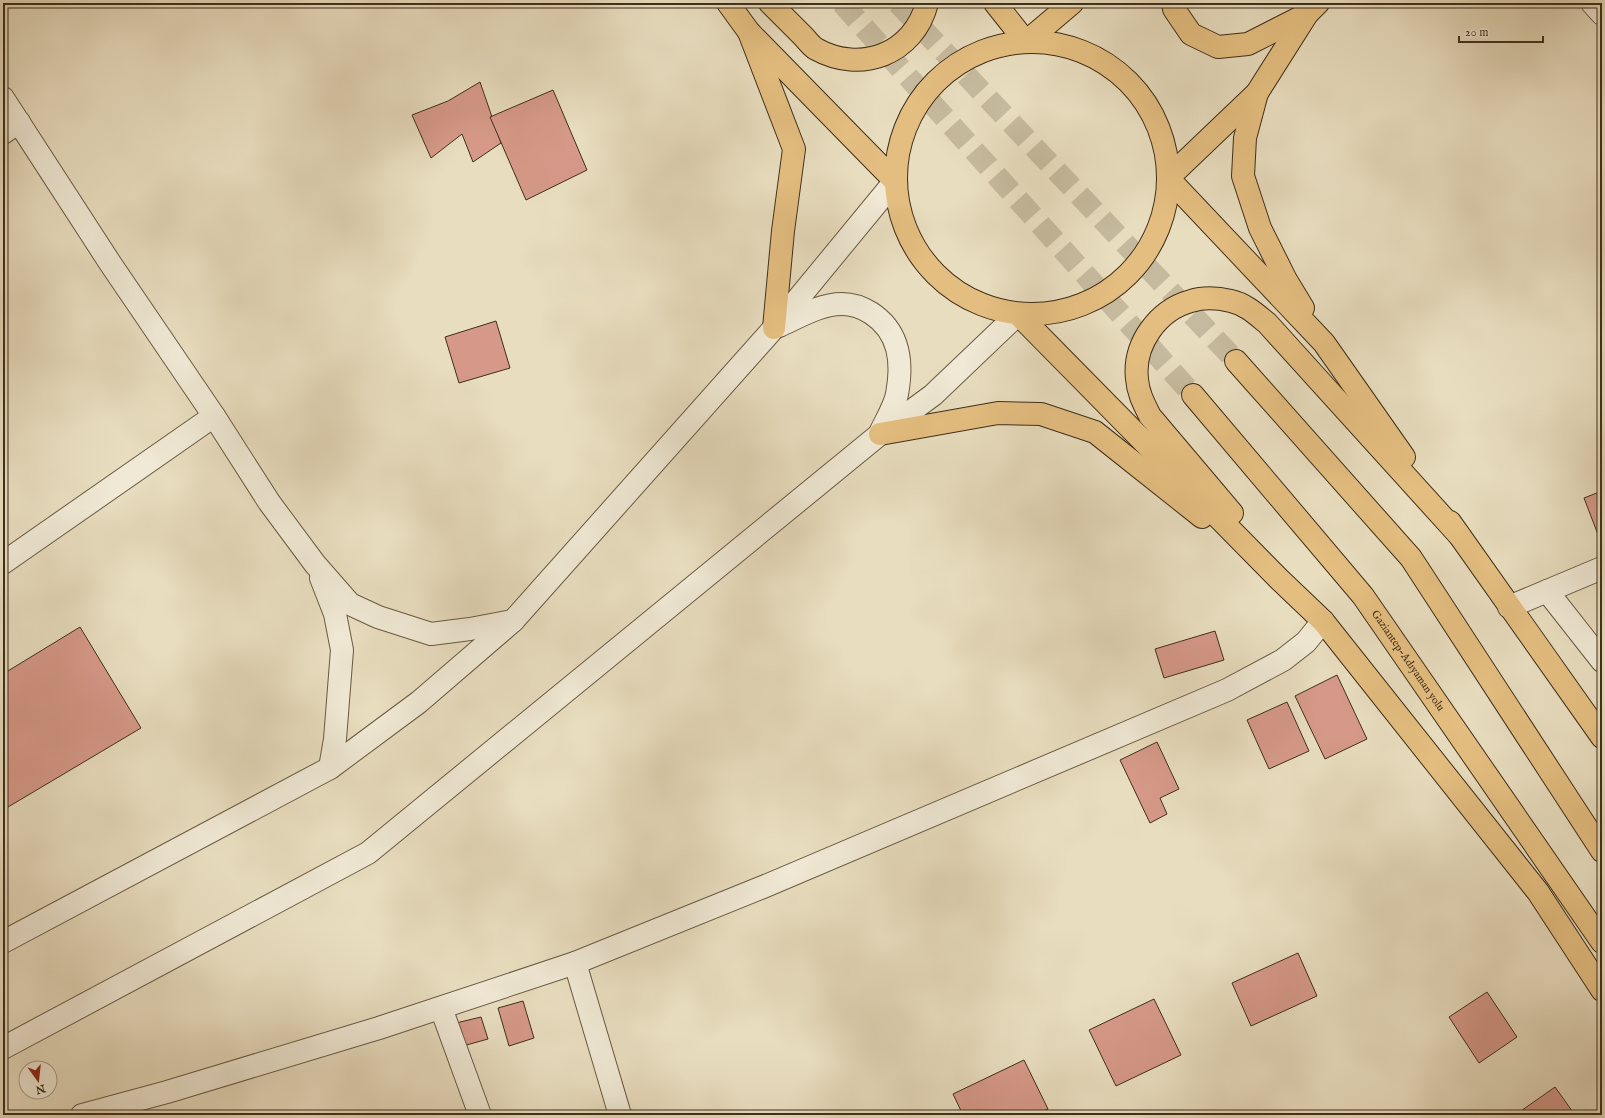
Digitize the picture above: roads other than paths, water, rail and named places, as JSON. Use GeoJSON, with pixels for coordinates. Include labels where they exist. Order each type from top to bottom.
{"type":"FeatureCollection","features":[{"type":"Feature","properties":{"kind":"main road"},"geometry":{"type":"LineString","coordinates":[[728,3],[750,32],[895,182]]}},
{"type":"Feature","properties":{"kind":"main road"},"geometry":{"type":"LineString","coordinates":[[770,3],[814,48],[837,59],[861,61],[885,55],[906,42],[919,24],[927,3]]}},
{"type":"Feature","properties":{"kind":"main road"},"geometry":{"type":"LineString","coordinates":[[995,3],[1026,42]]}},
{"type":"Feature","properties":{"kind":"main road"},"geometry":{"type":"LineString","coordinates":[[1026,42],[1072,3]]}},
{"type":"Feature","properties":{"kind":"main road"},"geometry":{"type":"LineString","coordinates":[[1174,3],[1174,9],[1191,34],[1218,47],[1248,44],[1312,9]]}},
{"type":"Feature","properties":{"kind":"main road"},"geometry":{"type":"LineString","coordinates":[[1168,178],[1257,93],[1312,9]]}},
{"type":"Feature","properties":{"kind":"main road"},"geometry":{"type":"LineString","coordinates":[[750,32],[794,149],[783,231],[774,328]]}},
{"type":"Feature","properties":{"kind":"main road"},"geometry":{"type":"LineString","coordinates":[[1026,42],[1054,44],[1081,51],[1106,64],[1128,82],[1145,102],[1158,126],[1166,151],[1168,178],[1165,207],[1156,235],[1141,259],[1121,281],[1098,297],[1073,308],[1046,314],[1018,314],[986,306],[956,292],[931,271],[912,244],[900,214],[895,182],[898,153],[906,125],[921,100],[940,78],[959,64],[980,53],[1002,46],[1026,42]]}},
{"type":"Feature","properties":{"kind":"main road"},"geometry":{"type":"LineString","coordinates":[[1257,93],[1245,138],[1243,176],[1260,228],[1286,280],[1324,343],[1602,737]]}},
{"type":"Feature","properties":{"kind":"main road"},"geometry":{"type":"LineString","coordinates":[[1168,178],[1324,343]]}},
{"type":"Feature","properties":{"kind":"main road"},"geometry":{"type":"LineString","coordinates":[[1459,534],[1266,323],[1251,309],[1232,301],[1212,298],[1191,301],[1172,309],[1156,322],[1144,338],[1138,358],[1136,378],[1141,398],[1150,416],[1323,621],[1538,892],[1602,990]]}},
{"type":"Feature","properties":{"kind":"main road"},"geometry":{"type":"LineString","coordinates":[[1018,314],[1279,579],[1323,621]]}},
{"type":"Feature","properties":{"kind":"main road"},"geometry":{"type":"LineString","coordinates":[[1236,361],[1411,558],[1602,852]]}},
{"type":"Feature","properties":{"kind":"main road","name":"Gaziantep-Adıyaman yolu"},"geometry":{"type":"LineString","coordinates":[[1193,395],[1362,596],[1602,942]]}},
{"type":"Feature","properties":{"kind":"main road"},"geometry":{"type":"LineString","coordinates":[[880,434],[998,413],[1041,414],[1096,432],[1279,579]]}},
{"type":"Feature","properties":{"kind":"street"},"geometry":{"type":"LineString","coordinates":[[1592,3],[1602,14]]}},
{"type":"Feature","properties":{"kind":"street"},"geometry":{"type":"LineString","coordinates":[[3,98],[11,128],[110,263],[214,416],[269,502],[316,564],[350,604],[378,617],[431,634],[513,621]]}},
{"type":"Feature","properties":{"kind":"street"},"geometry":{"type":"LineString","coordinates":[[3,942],[330,768],[419,702],[513,621],[774,328],[895,182]]}},
{"type":"Feature","properties":{"kind":"street"},"geometry":{"type":"LineString","coordinates":[[774,328],[821,307],[842,304],[864,309],[881,320],[894,337],[899,358],[897,395],[880,434]]}},
{"type":"Feature","properties":{"kind":"street"},"geometry":{"type":"LineString","coordinates":[[3,1048],[368,853],[880,434],[933,395],[1018,314]]}},
{"type":"Feature","properties":{"kind":"street"},"geometry":{"type":"LineString","coordinates":[[3,563],[214,416]]}},
{"type":"Feature","properties":{"kind":"street"},"geometry":{"type":"LineString","coordinates":[[316,564],[335,614],[342,650],[335,739],[330,768]]}},
{"type":"Feature","properties":{"kind":"street"},"geometry":{"type":"LineString","coordinates":[[1509,607],[1602,568]]}},
{"type":"Feature","properties":{"kind":"street"},"geometry":{"type":"LineString","coordinates":[[1547,591],[1602,661]]}},
{"type":"Feature","properties":{"kind":"street"},"geometry":{"type":"LineString","coordinates":[[82,1115],[167,1092],[379,1028],[575,963],[763,887],[1227,690],[1283,660],[1306,642],[1323,621]]}},
{"type":"Feature","properties":{"kind":"street"},"geometry":{"type":"LineString","coordinates":[[575,963],[620,1115]]}},
{"type":"Feature","properties":{"kind":"street"},"geometry":{"type":"LineString","coordinates":[[441,1008],[480,1115]]}},
{"type":"Feature","properties":{"kind":"tunnel"},"geometry":{"type":"LineString","coordinates":[[842,3],[1193,395]]}},
{"type":"Feature","properties":{"kind":"tunnel"},"geometry":{"type":"LineString","coordinates":[[898,3],[1236,361]]}}]}
